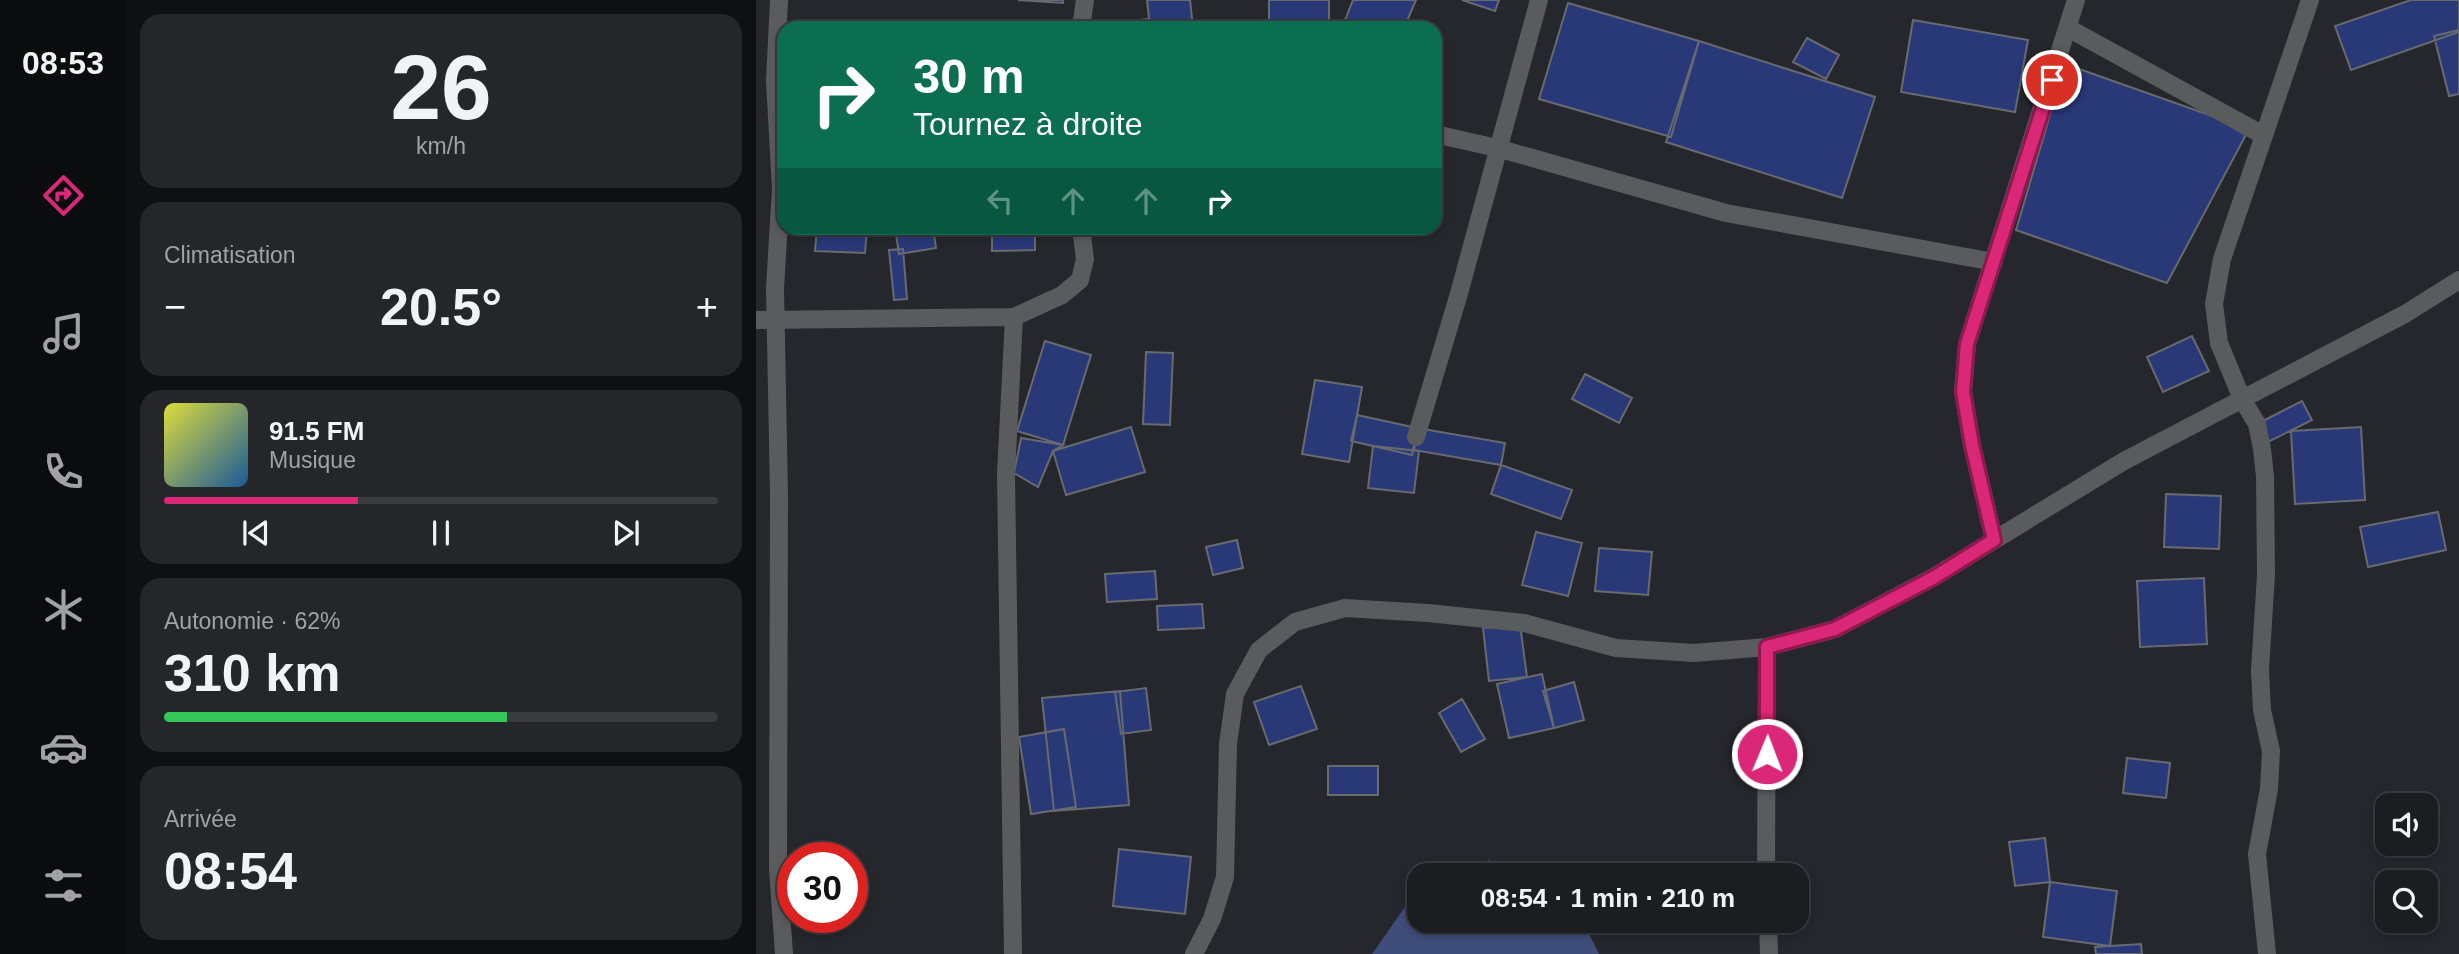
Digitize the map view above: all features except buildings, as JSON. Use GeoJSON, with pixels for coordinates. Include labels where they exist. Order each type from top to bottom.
{"type":"FeatureCollection","features":[{"type":"Feature","properties":{"kind":"street"},"geometry":{"type":"LineString","coordinates":[[778,21],[779,0]]}},
{"type":"Feature","properties":{"kind":"street"},"geometry":{"type":"LineString","coordinates":[[1082,21],[1085,0]]}},
{"type":"Feature","properties":{"kind":"street"},"geometry":{"type":"LineString","coordinates":[[1416,437],[1458,297],[1539,0]]}},
{"type":"Feature","properties":{"kind":"street"},"geometry":{"type":"LineString","coordinates":[[1994,540],[1963,392],[1967,344],[2076,0]]}},
{"type":"Feature","properties":{"kind":"street"},"geometry":{"type":"LineString","coordinates":[[2267,954],[2257,853],[2269,789],[2271,751],[2262,710],[2260,670],[2266,575],[2265,476],[2257,424],[2242,398],[2220,343],[2214,304],[2222,259],[2310,0]]}},
{"type":"Feature","properties":{"kind":"street"},"geometry":{"type":"LineString","coordinates":[[2068,28],[2263,135]]}},
{"type":"Feature","properties":{"kind":"street"},"geometry":{"type":"LineString","coordinates":[[777,40],[777,117]]}},
{"type":"Feature","properties":{"kind":"street"},"geometry":{"type":"LineString","coordinates":[[1442,136],[1497,148],[1726,213],[1994,262]]}},
{"type":"Feature","properties":{"kind":"street"},"geometry":{"type":"LineString","coordinates":[[778,235],[775,288],[779,495],[778,869],[784,954]]}},
{"type":"Feature","properties":{"kind":"street"},"geometry":{"type":"LineString","coordinates":[[756,320],[1014,317],[1062,295],[1080,280],[1085,259],[1082,235]]}},
{"type":"Feature","properties":{"kind":"street"},"geometry":{"type":"LineString","coordinates":[[1194,954],[1212,919],[1225,877],[1228,744],[1235,694],[1259,650],[1295,622],[1345,608],[1524,623],[1616,648],[1694,653],[1767,647],[1835,629],[1933,578],[2124,461],[2405,314],[2459,280]]}},
{"type":"Feature","properties":{"kind":"street"},"geometry":{"type":"LineString","coordinates":[[1013,954],[1006,474],[1014,317]]}},
{"type":"Feature","properties":{"kind":"street"},"geometry":{"type":"LineString","coordinates":[[1766,863],[1767,647]]}},
{"type":"Feature","properties":{"kind":"street"},"geometry":{"type":"LineString","coordinates":[[1768,933],[1769,954]]}},
{"type":"Feature","properties":{"kind":"street"},"geometry":{"type":"LineString","coordinates":[[770,954],[783,934]]}},
{"type":"Feature","properties":{"kind":"shaded area"},"geometry":{"type":"Polygon","coordinates":[[[1407,904],[1407,933],[1589,933],[1599,954],[1372,954],[1407,904]]]}},
{"type":"Feature","properties":{"kind":"route"},"geometry":{"type":"LineString","coordinates":[[1767,754],[1767,647],[1835,629],[1933,578],[1994,540],[1963,392],[1967,344],[2052,80]]}}]}
